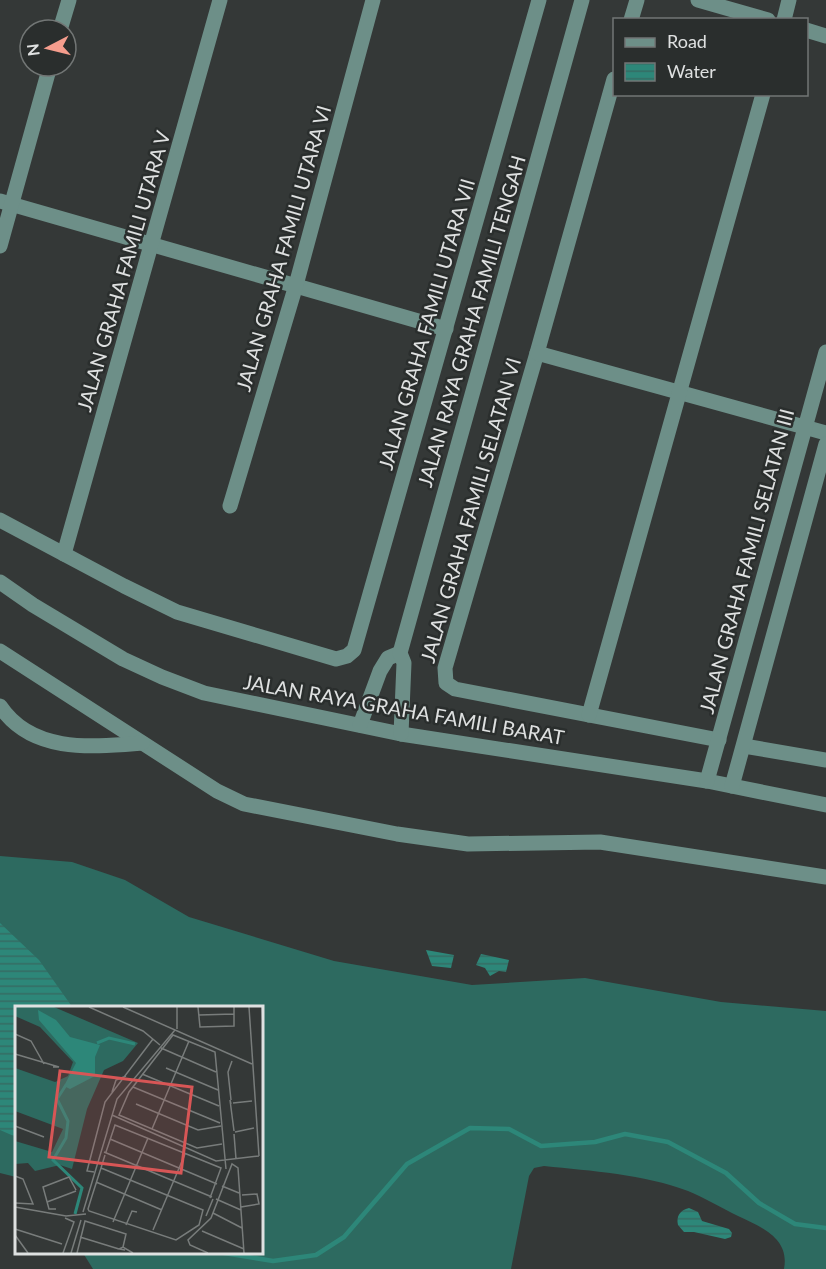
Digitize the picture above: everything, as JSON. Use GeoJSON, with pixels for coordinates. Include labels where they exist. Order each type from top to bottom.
{"type":"FeatureCollection","features":[{"type":"Feature","properties":{"kind":"street"},"geometry":{"type":"LineString","coordinates":[[64,18],[69,0]]}},
{"type":"Feature","properties":{"kind":"street","name":"JALAN GRAHA FAMILI UTARA V"},"geometry":{"type":"LineString","coordinates":[[64,554],[153,245],[220,0]]}},
{"type":"Feature","properties":{"kind":"street","name":"JALAN GRAHA FAMILI UTARA VI"},"geometry":{"type":"LineString","coordinates":[[230,506],[296,285],[374,0]]}},
{"type":"Feature","properties":{"kind":"street","name":"JALAN GRAHA FAMILI UTARA VII"},"geometry":{"type":"LineString","coordinates":[[64,554],[177,612],[336,658],[347,657],[354,650],[539,0]]}},
{"type":"Feature","properties":{"kind":"street","name":"JALAN RAYA GRAHA FAMILI TENGAH"},"geometry":{"type":"LineString","coordinates":[[401,734],[404,663],[400,653],[582,0]]}},
{"type":"Feature","properties":{"kind":"street"},"geometry":{"type":"LineString","coordinates":[[632,18],[637,0]]}},
{"type":"Feature","properties":{"kind":"street"},"geometry":{"type":"LineString","coordinates":[[698,0],[761,18]]}},
{"type":"Feature","properties":{"kind":"street"},"geometry":{"type":"LineString","coordinates":[[784,18],[789,0]]}},
{"type":"Feature","properties":{"kind":"street"},"geometry":{"type":"LineString","coordinates":[[808,30],[826,36]]}},
{"type":"Feature","properties":{"kind":"street"},"geometry":{"type":"LineString","coordinates":[[0,246],[6,203],[46,78]]}},
{"type":"Feature","properties":{"kind":"street","name":"JALAN GRAHA FAMILI SELATAN VI"},"geometry":{"type":"LineString","coordinates":[[613,86],[444,678],[446,684],[455,689],[719,740]]}},
{"type":"Feature","properties":{"kind":"street"},"geometry":{"type":"LineString","coordinates":[[589,715],[762,96]]}},
{"type":"Feature","properties":{"kind":"street"},"geometry":{"type":"LineString","coordinates":[[6,203],[446,329]]}},
{"type":"Feature","properties":{"kind":"street","name":"JALAN GRAHA FAMILI SELATAN III"},"geometry":{"type":"LineString","coordinates":[[707,781],[826,352]]}},
{"type":"Feature","properties":{"kind":"street"},"geometry":{"type":"LineString","coordinates":[[537,353],[826,433]]}},
{"type":"Feature","properties":{"kind":"street"},"geometry":{"type":"LineString","coordinates":[[732,786],[826,444]]}},
{"type":"Feature","properties":{"kind":"street"},"geometry":{"type":"LineString","coordinates":[[0,520],[64,554]]}},
{"type":"Feature","properties":{"kind":"street","name":"JALAN RAYA GRAHA FAMILI BARAT"},"geometry":{"type":"LineString","coordinates":[[0,582],[33,605],[123,659],[204,693],[401,734],[707,781],[826,805]]}},
{"type":"Feature","properties":{"kind":"street"},"geometry":{"type":"LineString","coordinates":[[0,651],[217,791],[244,804],[397,834],[468,844],[600,842],[826,877]]}},
{"type":"Feature","properties":{"kind":"street"},"geometry":{"type":"LineString","coordinates":[[360,725],[380,671],[388,658],[400,653]]}},
{"type":"Feature","properties":{"kind":"street"},"geometry":{"type":"LineString","coordinates":[[0,706],[7,716],[19,726],[36,736],[54,742],[84,747],[142,743]]}},
{"type":"Feature","properties":{"kind":"street"},"geometry":{"type":"LineString","coordinates":[[744,746],[826,760]]}},
{"type":"Feature","properties":{"kind":"shaded area"},"geometry":{"type":"Polygon","coordinates":[[[0,856],[72,862],[125,880],[189,917],[334,961],[472,985],[585,978],[721,1002],[826,1011],[826,1269],[784,1269],[783,1249],[772,1235],[688,1191],[635,1177],[544,1166],[534,1168],[529,1176],[511,1269],[93,1269],[84,1254],[262,1254],[262,1006],[15,1006],[15,1177],[0,1173],[0,856]]]}},
{"type":"Feature","properties":{"kind":"water"},"geometry":{"type":"Polygon","coordinates":[[[0,923],[39,960],[72,1006],[15,1006],[15,1137],[0,1130],[0,923]]]}},
{"type":"Feature","properties":{"kind":"water"},"geometry":{"type":"Polygon","coordinates":[[[426,950],[454,955],[451,968],[432,966],[426,950]]]}},
{"type":"Feature","properties":{"kind":"water"},"geometry":{"type":"Polygon","coordinates":[[[481,954],[509,960],[506,972],[499,971],[490,976],[485,968],[476,965],[481,954]]]}},
{"type":"Feature","properties":{"kind":"water"},"geometry":{"type":"Polygon","coordinates":[[[689,1208],[698,1212],[702,1221],[729,1229],[732,1233],[731,1237],[725,1239],[684,1232],[678,1225],[678,1216],[689,1208]]]}},
{"type":"Feature","properties":{"kind":"waterway"},"geometry":{"type":"LineString","coordinates":[[230,1254],[273,1261],[316,1255],[344,1237],[407,1164],[470,1128],[509,1129],[541,1146],[595,1142],[625,1134],[668,1142],[726,1173],[759,1203],[795,1224],[826,1228]]}}]}
